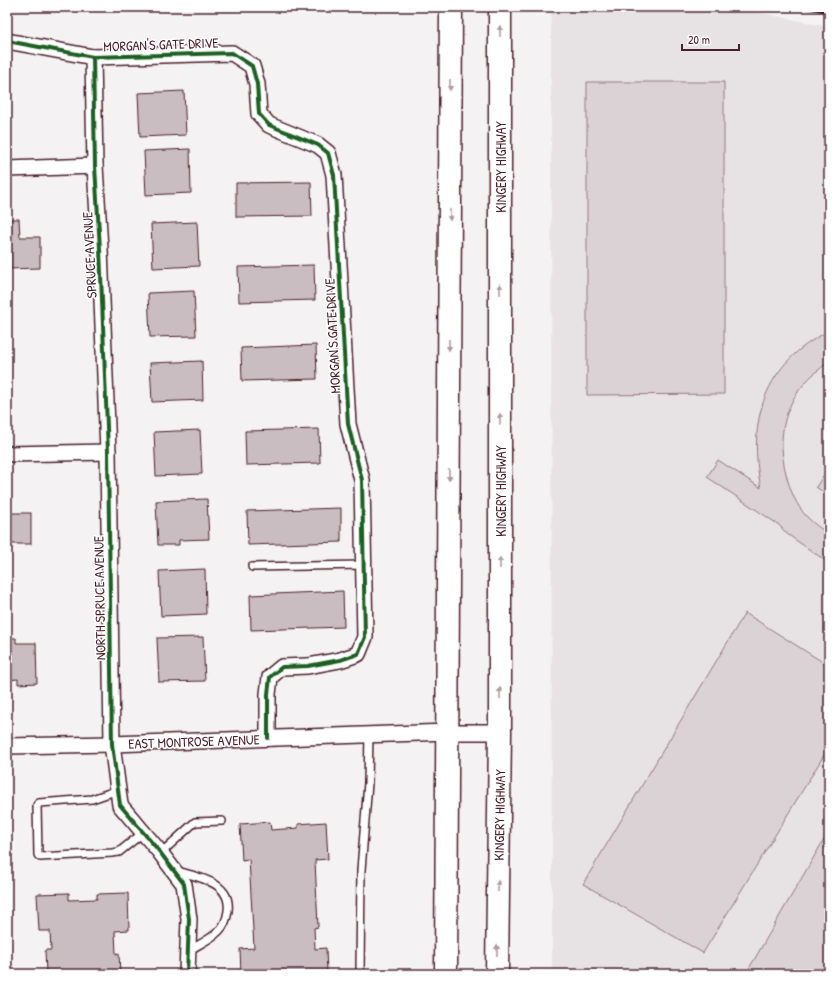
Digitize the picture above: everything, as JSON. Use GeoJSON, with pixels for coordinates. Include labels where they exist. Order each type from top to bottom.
{"type":"FeatureCollection","features":[{"type":"Feature","properties":{"kind":"highway"},"geometry":{"type":"LineString","coordinates":[[446,974],[451,7]]}},
{"type":"Feature","properties":{"kind":"highway","name":"KINGERY HIGHWAY"},"geometry":{"type":"LineString","coordinates":[[497,974],[500,732],[500,7]]}},
{"type":"Feature","properties":{"kind":"street","name":"MORGAN'S GATE DRIVE"},"geometry":{"type":"LineString","coordinates":[[7,41],[93,58],[232,53],[252,66],[257,84],[259,114],[269,125],[318,145],[328,153],[334,175],[348,424],[362,480],[364,637],[358,654],[340,660],[308,666],[282,667],[270,677],[268,694],[268,738]]}},
{"type":"Feature","properties":{"kind":"street","name":"SPRUCE AVENUE"},"geometry":{"type":"LineString","coordinates":[[93,58],[108,452]]}},
{"type":"Feature","properties":{"kind":"street"},"geometry":{"type":"LineString","coordinates":[[7,169],[96,166]]}},
{"type":"Feature","properties":{"kind":"street"},"geometry":{"type":"LineString","coordinates":[[7,454],[108,452]]}},
{"type":"Feature","properties":{"kind":"street","name":"NORTH SPRUCE AVENUE"},"geometry":{"type":"LineString","coordinates":[[108,452],[112,744],[120,805],[144,832],[184,884],[189,919],[187,974]]}},
{"type":"Feature","properties":{"kind":"street","name":"EAST MONTROSE AVENUE"},"geometry":{"type":"LineString","coordinates":[[7,746],[112,744],[448,732],[500,732]]}},
{"type":"Feature","properties":{"kind":"lane"},"geometry":{"type":"LineString","coordinates":[[252,567],[363,565]]}},
{"type":"Feature","properties":{"kind":"lane"},"geometry":{"type":"LineString","coordinates":[[360,974],[361,870],[368,783],[368,735]]}},
{"type":"Feature","properties":{"kind":"lane"},"geometry":{"type":"LineString","coordinates":[[118,790],[92,799],[39,803],[37,805],[38,855],[40,857],[112,853],[123,849],[144,832]]}},
{"type":"Feature","properties":{"kind":"lane"},"geometry":{"type":"LineString","coordinates":[[161,853],[195,822],[222,821]]}},
{"type":"Feature","properties":{"kind":"lane"},"geometry":{"type":"LineString","coordinates":[[174,870],[205,879],[220,886],[226,895],[228,908],[227,920],[220,930],[188,952]]}},
{"type":"Feature","properties":{"kind":"shaded area"},"geometry":{"type":"Polygon","coordinates":[[[551,7],[731,7],[829,27],[829,974],[552,974],[551,7]]]}},
{"type":"Feature","properties":{"kind":"shaded area"},"geometry":{"type":"Polygon","coordinates":[[[587,82],[724,82],[724,394],[587,395],[587,82]]]}},
{"type":"Feature","properties":{"kind":"shaded area"},"geometry":{"type":"Polygon","coordinates":[[[829,331],[829,362],[804,384],[795,397],[788,410],[782,440],[786,474],[794,497],[807,517],[829,534],[829,563],[787,534],[779,525],[707,477],[718,460],[761,488],[757,463],[757,440],[759,417],[765,396],[775,377],[789,360],[807,344],[829,331]]]}},
{"type":"Feature","properties":{"kind":"shaded area"},"geometry":{"type":"Polygon","coordinates":[[[829,467],[829,496],[816,487],[829,467]]]}},
{"type":"Feature","properties":{"kind":"shaded area"},"geometry":{"type":"Polygon","coordinates":[[[745,613],[829,666],[829,747],[703,953],[583,884],[745,613]]]}},
{"type":"Feature","properties":{"kind":"shaded area"},"geometry":{"type":"Polygon","coordinates":[[[829,831],[829,974],[750,974],[747,972],[829,831]]]}},
{"type":"Feature","properties":{"kind":"building"},"geometry":{"type":"Polygon","coordinates":[[[184,91],[186,135],[140,137],[138,93],[184,91]]]}},
{"type":"Feature","properties":{"kind":"building"},"geometry":{"type":"Polygon","coordinates":[[[190,149],[191,193],[146,195],[144,151],[190,149]]]}},
{"type":"Feature","properties":{"kind":"building"},"geometry":{"type":"Polygon","coordinates":[[[311,182],[312,216],[236,217],[236,183],[311,182]]]}},
{"type":"Feature","properties":{"kind":"building"},"geometry":{"type":"Polygon","coordinates":[[[7,219],[19,219],[20,237],[40,237],[40,268],[7,269],[7,219]]]}},
{"type":"Feature","properties":{"kind":"building"},"geometry":{"type":"Polygon","coordinates":[[[197,222],[199,266],[153,268],[151,224],[197,222]]]}},
{"type":"Feature","properties":{"kind":"building"},"geometry":{"type":"Polygon","coordinates":[[[314,265],[315,300],[239,302],[238,267],[314,265]]]}},
{"type":"Feature","properties":{"kind":"building"},"geometry":{"type":"Polygon","coordinates":[[[194,291],[196,336],[150,337],[148,293],[194,291]]]}},
{"type":"Feature","properties":{"kind":"building"},"geometry":{"type":"Polygon","coordinates":[[[316,345],[317,379],[242,381],[241,348],[316,345]]]}},
{"type":"Feature","properties":{"kind":"building"},"geometry":{"type":"Polygon","coordinates":[[[202,361],[203,400],[152,402],[150,363],[202,361]]]}},
{"type":"Feature","properties":{"kind":"building"},"geometry":{"type":"Polygon","coordinates":[[[319,429],[320,463],[246,465],[245,431],[319,429]]]}},
{"type":"Feature","properties":{"kind":"building"},"geometry":{"type":"Polygon","coordinates":[[[200,430],[202,474],[156,476],[154,432],[200,430]]]}},
{"type":"Feature","properties":{"kind":"building"},"geometry":{"type":"Polygon","coordinates":[[[207,499],[209,539],[179,540],[179,545],[158,545],[156,501],[207,499]]]}},
{"type":"Feature","properties":{"kind":"building"},"geometry":{"type":"Polygon","coordinates":[[[341,508],[341,542],[248,545],[247,511],[341,508]]]}},
{"type":"Feature","properties":{"kind":"building"},"geometry":{"type":"Polygon","coordinates":[[[7,513],[31,513],[31,544],[7,544],[7,513]]]}},
{"type":"Feature","properties":{"kind":"building"},"geometry":{"type":"Polygon","coordinates":[[[205,569],[206,614],[161,616],[159,571],[205,569]]]}},
{"type":"Feature","properties":{"kind":"building"},"geometry":{"type":"Polygon","coordinates":[[[343,591],[344,627],[251,630],[250,595],[343,591]]]}},
{"type":"Feature","properties":{"kind":"building"},"geometry":{"type":"Polygon","coordinates":[[[203,637],[205,681],[159,682],[157,638],[203,637]]]}},
{"type":"Feature","properties":{"kind":"building"},"geometry":{"type":"Polygon","coordinates":[[[7,638],[16,638],[16,643],[36,643],[37,683],[18,684],[18,679],[7,680],[7,638]]]}},
{"type":"Feature","properties":{"kind":"building"},"geometry":{"type":"Polygon","coordinates":[[[270,822],[271,830],[298,828],[298,824],[326,822],[328,859],[315,860],[318,927],[314,928],[315,949],[326,948],[327,974],[241,974],[240,949],[254,948],[249,859],[242,860],[240,824],[270,822]]]}},
{"type":"Feature","properties":{"kind":"building"},"geometry":{"type":"Polygon","coordinates":[[[69,893],[69,900],[97,899],[97,894],[128,893],[129,930],[115,931],[116,954],[119,953],[120,974],[46,974],[45,950],[51,950],[50,931],[39,931],[37,894],[69,893]]]}},
{"type":"Feature","properties":{"kind":"railway"},"geometry":{"type":"LineString","coordinates":[[805,7],[829,12]]}},
{"type":"Feature","properties":{"kind":"cycle path"},"geometry":{"type":"LineString","coordinates":[[7,41],[93,57],[232,53],[252,66],[257,84],[259,114],[269,125],[318,145],[328,153],[334,175],[348,424],[362,480],[365,637],[358,654],[340,660],[308,666],[282,667],[270,677],[268,694],[268,738]]}},
{"type":"Feature","properties":{"kind":"cycle path"},"geometry":{"type":"LineString","coordinates":[[93,57],[95,166],[100,249],[108,452],[112,744],[120,805],[159,851],[184,884],[189,919],[187,974]]}}]}
